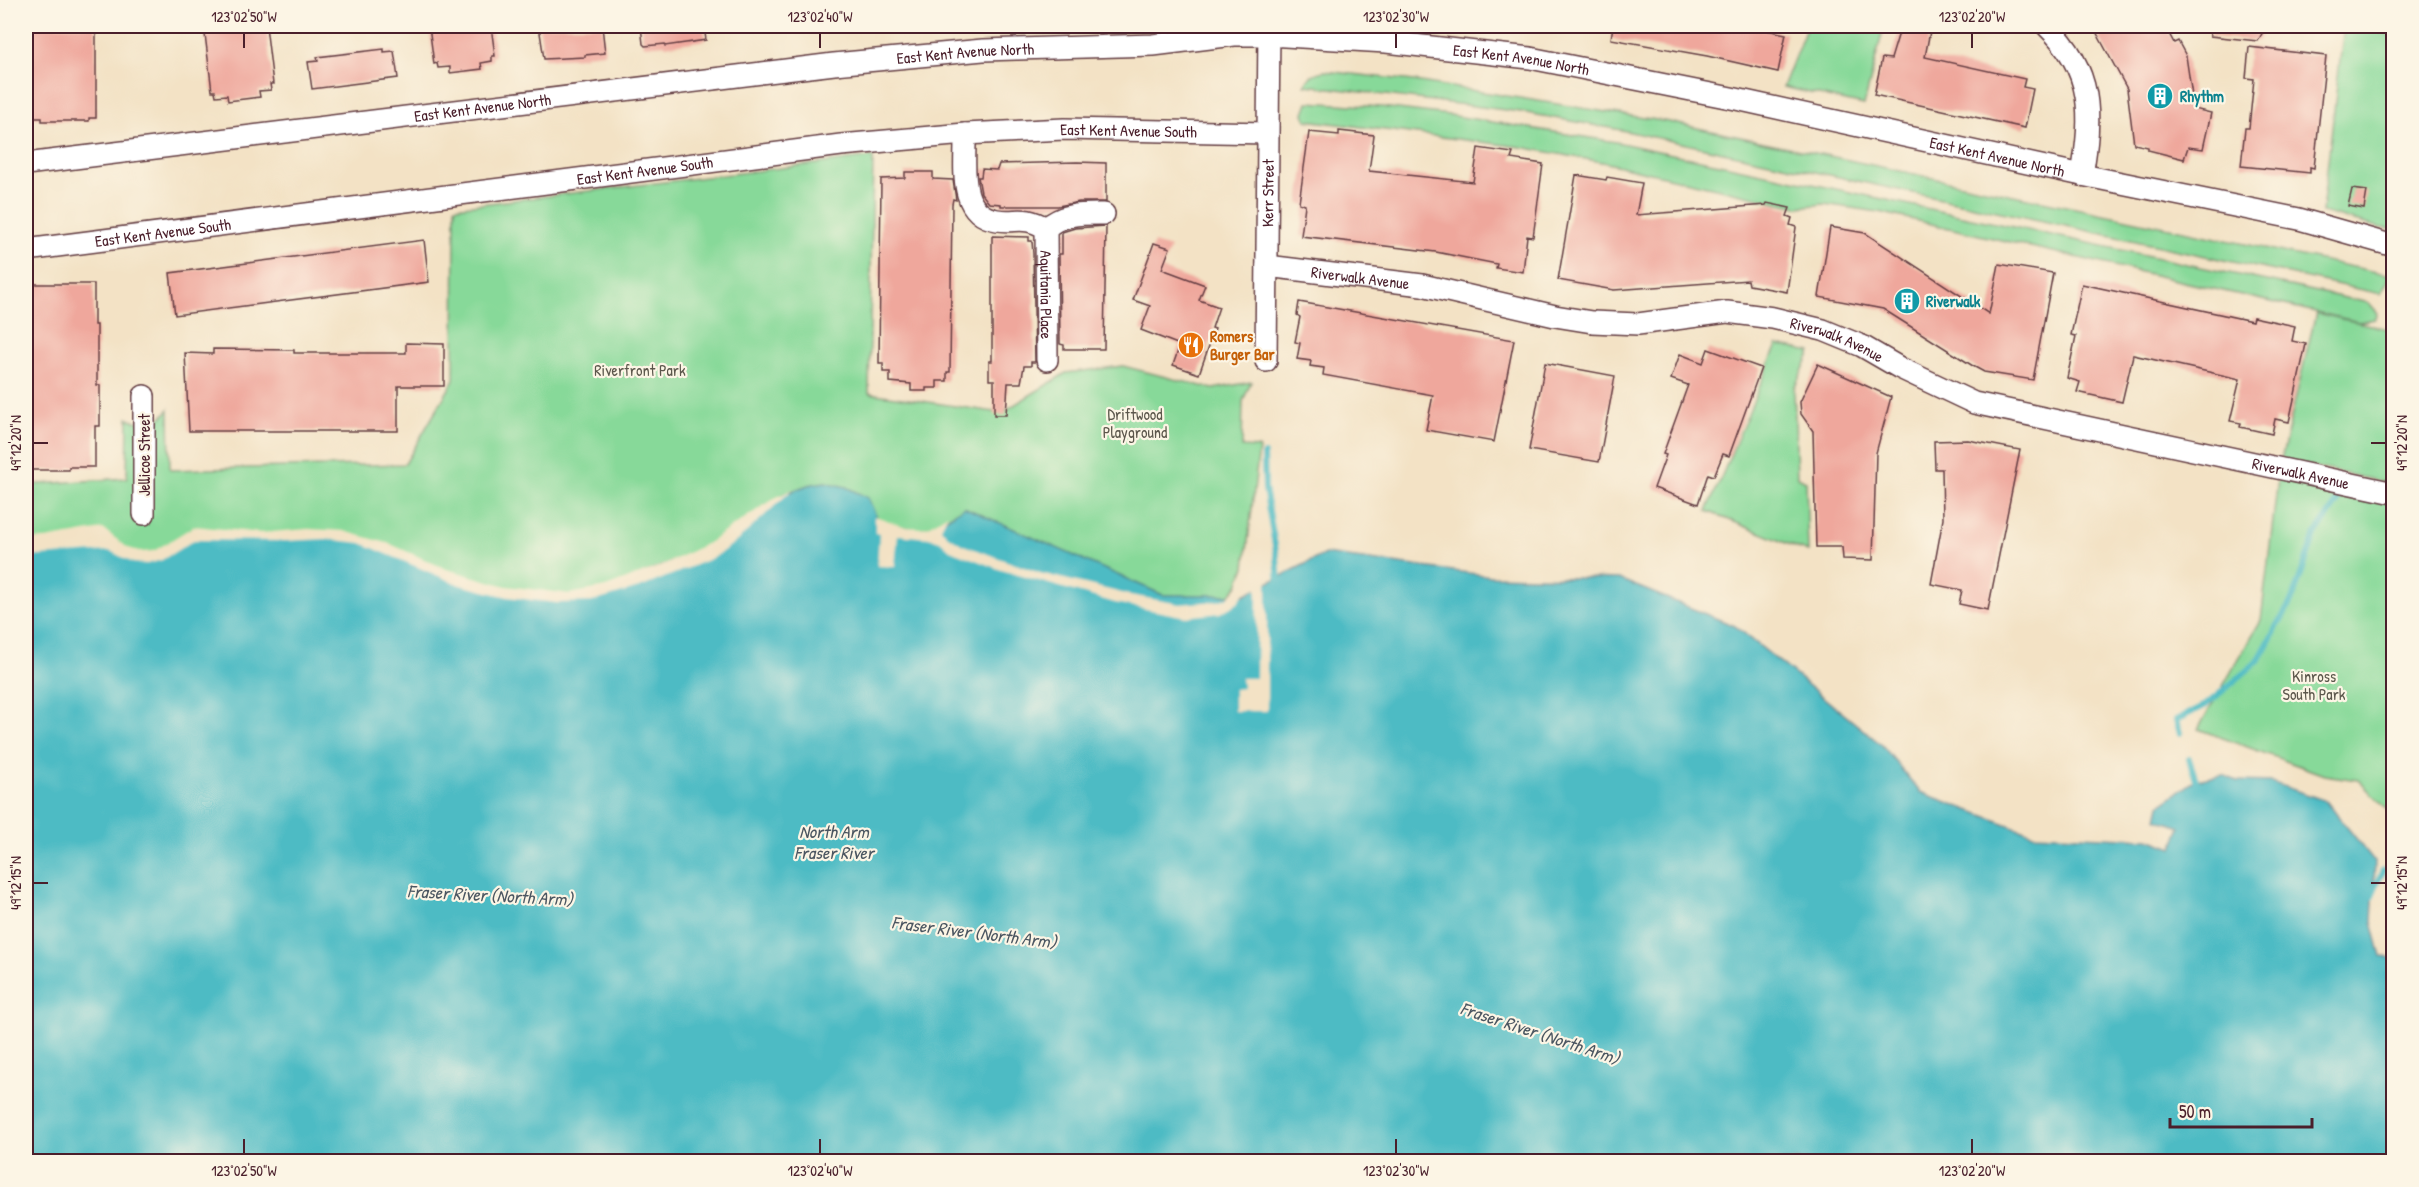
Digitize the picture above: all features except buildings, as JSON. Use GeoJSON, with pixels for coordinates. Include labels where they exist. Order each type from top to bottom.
{"type":"FeatureCollection","features":[{"type":"Feature","properties":{"kind":"street"},"geometry":{"type":"LineString","coordinates":[[2046,26],[2072,59],[2085,87],[2089,125],[2082,175]]}},
{"type":"Feature","properties":{"kind":"street","name":"East Kent Avenue North"},"geometry":{"type":"LineString","coordinates":[[26,164],[834,64],[983,50],[1127,46],[1268,30],[1530,58],[1736,99],[2082,175],[2299,219],[2394,246]]}},
{"type":"Feature","properties":{"kind":"street","name":"Kerr Street"},"geometry":{"type":"LineString","coordinates":[[1266,361],[1268,30]]}},
{"type":"Feature","properties":{"kind":"street","name":"East Kent Avenue South"},"geometry":{"type":"LineString","coordinates":[[26,250],[842,145],[965,134],[1064,129],[1267,133]]}},
{"type":"Feature","properties":{"kind":"street","name":"Aquitania Place"},"geometry":{"type":"LineString","coordinates":[[965,134],[965,178],[967,195],[973,207],[983,216],[998,220],[1016,219],[1035,222],[1046,228]]}},
{"type":"Feature","properties":{"kind":"street","name":"Aquitania Place"},"geometry":{"type":"LineString","coordinates":[[1047,360],[1046,228],[1055,220],[1073,214],[1104,214]]}},
{"type":"Feature","properties":{"kind":"street","name":"Riverwalk Avenue"},"geometry":{"type":"LineString","coordinates":[[1267,266],[1422,285],[1555,316],[1592,321],[1638,324],[1726,312],[1773,318],[1822,330],[1862,346],[1899,368],[1974,403],[2394,493]]}},
{"type":"Feature","properties":{"kind":"street","name":"Jellicoe Street"},"geometry":{"type":"LineString","coordinates":[[144,396],[144,514]]}},
{"type":"Feature","properties":{"kind":"green space"},"geometry":{"type":"Polygon","coordinates":[[[1807,26],[1884,26],[1864,105],[1783,87],[1807,26]]]}},
{"type":"Feature","properties":{"kind":"green space"},"geometry":{"type":"Polygon","coordinates":[[[2344,26],[2363,26],[2393,36],[2393,229],[2380,228],[2322,212],[2344,26]]]}},
{"type":"Feature","properties":{"kind":"green space"},"geometry":{"type":"Polygon","coordinates":[[[1325,71],[1414,81],[1669,122],[2391,275],[2381,294],[1621,130],[1521,112],[1305,85],[1313,75],[1325,71]]]}},
{"type":"Feature","properties":{"kind":"green space"},"geometry":{"type":"Polygon","coordinates":[[[1308,102],[1449,115],[1616,142],[2369,303],[2378,313],[2375,319],[2359,322],[1879,212],[1824,204],[1798,207],[1607,163],[1521,147],[1306,120],[1304,113],[1308,102]]]}},
{"type":"Feature","properties":{"kind":"green space","name":"Riverfront Park"},"geometry":{"type":"Polygon","coordinates":[[[873,157],[869,393],[1001,413],[1066,373],[1123,366],[1213,389],[1251,382],[1243,401],[1242,447],[1259,448],[1245,567],[1238,585],[1227,598],[1180,604],[930,528],[913,530],[878,520],[875,516],[710,546],[609,588],[570,597],[26,543],[26,485],[127,478],[128,418],[145,423],[156,421],[169,409],[170,470],[405,464],[454,380],[455,207],[873,157]]]}},
{"type":"Feature","properties":{"kind":"green space"},"geometry":{"type":"Polygon","coordinates":[[[2316,313],[2393,330],[2393,484],[2281,460],[2316,313]]]}},
{"type":"Feature","properties":{"kind":"green space"},"geometry":{"type":"Polygon","coordinates":[[[1777,345],[1811,352],[1794,389],[1797,477],[1806,481],[1808,552],[1707,511],[1777,345]]]}},
{"type":"Feature","properties":{"kind":"green space","name":"Kinross South Park"},"geometry":{"type":"Polygon","coordinates":[[[2278,479],[2393,503],[2394,799],[2391,813],[2358,780],[2324,775],[2198,729],[2261,620],[2278,479]]]}},
{"type":"Feature","properties":{"kind":"water","name":"North Arm Fraser River"},"geometry":{"type":"Polygon","coordinates":[[[825,482],[846,487],[868,498],[878,520],[906,528],[931,526],[964,507],[1163,595],[1244,595],[1325,554],[1491,576],[1619,579],[1735,626],[1882,745],[1920,792],[2033,834],[2149,839],[2173,848],[2181,827],[2157,819],[2160,805],[2196,780],[2223,775],[2237,781],[2271,782],[2326,801],[2375,862],[2372,922],[2381,957],[2393,958],[2393,1161],[26,1161],[26,543],[155,554],[194,529],[260,536],[343,534],[445,572],[506,589],[570,597],[609,588],[710,546],[784,494],[808,485],[825,482]]]}},
{"type":"Feature","properties":{"kind":"pier"},"geometry":{"type":"Polygon","coordinates":[[[793,489],[738,540],[715,557],[642,587],[592,602],[557,603],[508,597],[460,585],[361,543],[325,539],[194,540],[162,560],[147,564],[133,563],[110,551],[26,557],[26,540],[46,539],[103,529],[128,548],[142,552],[154,551],[194,526],[260,533],[308,529],[343,531],[390,544],[446,569],[506,586],[570,594],[606,587],[663,565],[708,543],[775,498],[793,489]]]}},
{"type":"Feature","properties":{"kind":"pier"},"geometry":{"type":"Polygon","coordinates":[[[948,514],[941,528],[948,536],[966,546],[1040,573],[1130,595],[1180,604],[1217,601],[1227,598],[1233,592],[1245,591],[1238,603],[1220,613],[1186,617],[1115,603],[1001,570],[950,550],[940,541],[898,535],[895,567],[877,566],[879,534],[875,533],[875,516],[906,527],[921,528],[929,526],[948,514]]]}},
{"type":"Feature","properties":{"kind":"pier"},"geometry":{"type":"Polygon","coordinates":[[[1267,580],[1267,711],[1234,711],[1234,689],[1242,688],[1241,678],[1256,678],[1257,585],[1267,580]]]}},
{"type":"Feature","properties":{"kind":"waterway"},"geometry":{"type":"LineString","coordinates":[[1264,454],[1265,488],[1277,557],[1279,584]]}},
{"type":"Feature","properties":{"kind":"waterway"},"geometry":{"type":"LineString","coordinates":[[2180,733],[2176,720],[2206,705],[2258,661],[2292,600],[2315,535],[2337,502]]}},
{"type":"Feature","properties":{"kind":"waterway"},"geometry":{"type":"LineString","coordinates":[[2189,759],[2196,780]]}},
{"type":"Feature","properties":{"kind":"waterway"},"geometry":{"type":"LineString","coordinates":[[2371,897],[2383,870]]}},
{"type":"Feature","properties":{"kind":"place","name":"Rhythm"},"geometry":{"type":"Point","coordinates":[2160,96]}},
{"type":"Feature","properties":{"kind":"place","name":"Riverwalk"},"geometry":{"type":"Point","coordinates":[1907,301]}},
{"type":"Feature","properties":{"kind":"place","name":"Romers Burger Bar"},"geometry":{"type":"Point","coordinates":[1191,345]}},
{"type":"Feature","properties":{"kind":"park label","name":"Driftwood Playground"},"geometry":{"type":"Point","coordinates":[1135,423]}},
{"type":"Feature","properties":{"kind":"water label","name":"Fraser River (North Arm)"},"geometry":{"type":"Point","coordinates":[490,895]}},
{"type":"Feature","properties":{"kind":"water label","name":"Fraser River (North Arm)"},"geometry":{"type":"Point","coordinates":[974,932]}},
{"type":"Feature","properties":{"kind":"water label","name":"Fraser River (North Arm)"},"geometry":{"type":"Point","coordinates":[1540,1033]}}]}
